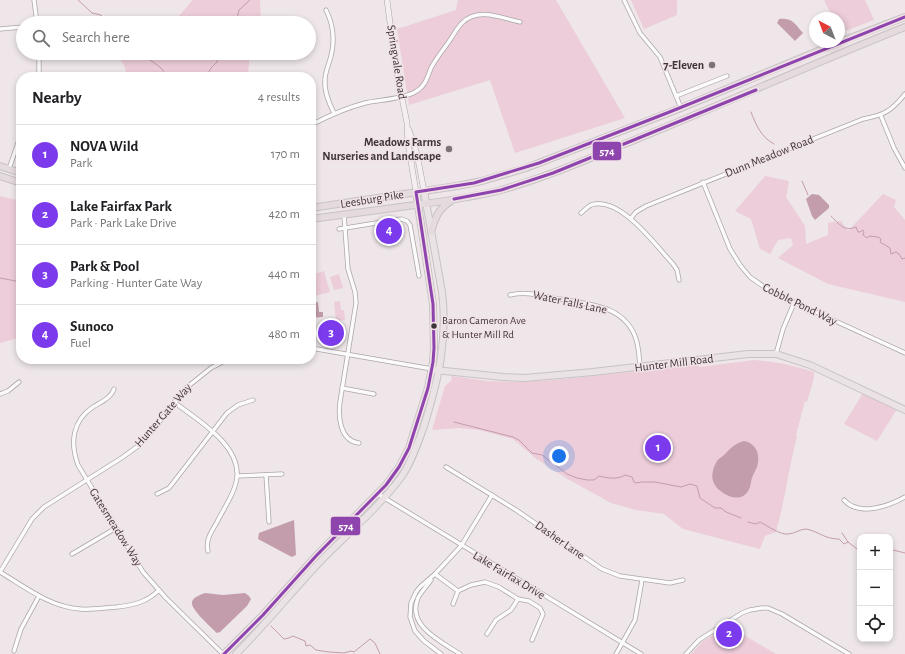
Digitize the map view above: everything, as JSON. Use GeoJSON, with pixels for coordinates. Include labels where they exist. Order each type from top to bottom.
{"type":"FeatureCollection","features":[{"type":"Feature","properties":{"kind":"highway","name":"Leesburg Pike"},"geometry":{"type":"LineString","coordinates":[[316,207],[457,186],[482,181],[526,168],[681,108],[841,41],[905,17]]}},
{"type":"Feature","properties":{"kind":"highway","name":"Leesburg Pike"},"geometry":{"type":"LineString","coordinates":[[316,218],[427,204],[501,190],[553,173],[905,27]]}},
{"type":"Feature","properties":{"kind":"highway"},"geometry":{"type":"LineString","coordinates":[[0,166],[16,171]]}},
{"type":"Feature","properties":{"kind":"highway"},"geometry":{"type":"LineString","coordinates":[[0,176],[16,181]]}},
{"type":"Feature","properties":{"kind":"highway"},"geometry":{"type":"LineString","coordinates":[[431,232],[437,213],[454,199]]}},
{"type":"Feature","properties":{"kind":"main road","name":"Springvale Road"},"geometry":{"type":"LineString","coordinates":[[387,0],[407,123],[415,148],[424,191]]}},
{"type":"Feature","properties":{"kind":"main road","name":"Springvale Road"},"geometry":{"type":"LineString","coordinates":[[407,123],[408,143],[416,192]]}},
{"type":"Feature","properties":{"kind":"main road"},"geometry":{"type":"LineString","coordinates":[[236,654],[261,629],[316,567],[384,498],[403,474],[414,453],[428,414],[439,370],[444,332],[444,306],[424,191]]}},
{"type":"Feature","properties":{"kind":"main road"},"geometry":{"type":"LineString","coordinates":[[223,654],[263,615],[316,556],[378,494],[393,476],[409,448],[424,401],[432,369],[434,336],[433,304],[416,192]]}},
{"type":"Feature","properties":{"kind":"main road","name":"Hunter Mill Road"},"geometry":{"type":"LineString","coordinates":[[432,369],[503,377],[553,377],[748,354],[776,354],[810,365],[905,410]]}},
{"type":"Feature","properties":{"kind":"street"},"geometry":{"type":"LineString","coordinates":[[34,0],[36,16]]}},
{"type":"Feature","properties":{"kind":"street"},"geometry":{"type":"LineString","coordinates":[[624,0],[640,33],[660,58],[681,108]]}},
{"type":"Feature","properties":{"kind":"street"},"geometry":{"type":"LineString","coordinates":[[326,10],[332,24],[333,40],[331,56],[325,74],[325,86],[328,100],[334,113]]}},
{"type":"Feature","properties":{"kind":"street"},"geometry":{"type":"LineString","coordinates":[[316,122],[334,113],[362,104],[413,94],[422,87],[427,80],[434,62],[459,26],[474,15],[484,14],[520,22]]}},
{"type":"Feature","properties":{"kind":"street"},"geometry":{"type":"LineString","coordinates":[[0,29],[16,28]]}},
{"type":"Feature","properties":{"kind":"street"},"geometry":{"type":"LineString","coordinates":[[39,60],[39,72]]}},
{"type":"Feature","properties":{"kind":"street"},"geometry":{"type":"LineString","coordinates":[[676,96],[727,76]]}},
{"type":"Feature","properties":{"kind":"street","name":"Dunn Meadow Road"},"geometry":{"type":"LineString","coordinates":[[631,218],[636,212],[646,206],[703,182],[863,119],[881,116],[892,108],[905,94]]}},
{"type":"Feature","properties":{"kind":"street"},"geometry":{"type":"LineString","coordinates":[[881,116],[894,148],[905,168]]}},
{"type":"Feature","properties":{"kind":"street"},"geometry":{"type":"LineString","coordinates":[[9,169],[16,149]]}},
{"type":"Feature","properties":{"kind":"street","name":"Cobble Pond Way"},"geometry":{"type":"LineString","coordinates":[[703,182],[730,249],[750,277],[770,291],[794,303],[905,353]]}},
{"type":"Feature","properties":{"kind":"street"},"geometry":{"type":"LineString","coordinates":[[582,213],[588,207],[599,204],[613,207],[631,218],[673,264],[677,270],[679,280]]}},
{"type":"Feature","properties":{"kind":"street"},"geometry":{"type":"LineString","coordinates":[[344,215],[348,269],[355,292],[356,304],[339,415],[342,429],[348,439],[359,443]]}},
{"type":"Feature","properties":{"kind":"street"},"geometry":{"type":"LineString","coordinates":[[339,229],[401,220],[406,221],[410,225],[419,276]]}},
{"type":"Feature","properties":{"kind":"street","name":"Water Falls Lane"},"geometry":{"type":"LineString","coordinates":[[510,296],[525,293],[596,305],[610,310],[622,317],[634,333],[638,347],[640,366]]}},
{"type":"Feature","properties":{"kind":"street"},"geometry":{"type":"LineString","coordinates":[[776,354],[782,332],[794,303]]}},
{"type":"Feature","properties":{"kind":"street"},"geometry":{"type":"LineString","coordinates":[[316,349],[432,369]]}},
{"type":"Feature","properties":{"kind":"street","name":"Hunter Gate Way"},"geometry":{"type":"LineString","coordinates":[[0,572],[32,519],[44,507],[138,446],[149,435],[186,388],[202,374],[219,364]]}},
{"type":"Feature","properties":{"kind":"street"},"geometry":{"type":"LineString","coordinates":[[0,394],[8,391],[19,382]]}},
{"type":"Feature","properties":{"kind":"street","name":"Gatesmeadow Way"},"geometry":{"type":"LineString","coordinates":[[114,388],[110,395],[84,415],[79,422],[72,443],[74,455],[78,465],[143,572],[223,654]]}},
{"type":"Feature","properties":{"kind":"street"},"geometry":{"type":"LineString","coordinates":[[342,388],[374,394]]}},
{"type":"Feature","properties":{"kind":"street"},"geometry":{"type":"LineString","coordinates":[[157,494],[168,488],[223,417],[232,409],[253,400]]}},
{"type":"Feature","properties":{"kind":"street"},"geometry":{"type":"LineString","coordinates":[[174,402],[222,440],[230,451],[235,464],[237,476],[232,494],[208,539],[208,551]]}},
{"type":"Feature","properties":{"kind":"street","name":"Dasher Lane"},"geometry":{"type":"LineString","coordinates":[[446,467],[516,510],[594,565],[620,576],[642,580],[670,583],[683,580]]}},
{"type":"Feature","properties":{"kind":"street"},"geometry":{"type":"LineString","coordinates":[[237,476],[282,474]]}},
{"type":"Feature","properties":{"kind":"street"},"geometry":{"type":"LineString","coordinates":[[266,475],[269,522]]}},
{"type":"Feature","properties":{"kind":"street","name":"Lake Fairfax Drive"},"geometry":{"type":"LineString","coordinates":[[378,494],[641,654]]}},
{"type":"Feature","properties":{"kind":"street"},"geometry":{"type":"LineString","coordinates":[[441,654],[432,648],[414,631],[411,622],[411,603],[416,592],[462,546],[492,495]]}},
{"type":"Feature","properties":{"kind":"street"},"geometry":{"type":"LineString","coordinates":[[844,500],[854,507],[868,508],[884,506],[905,497]]}},
{"type":"Feature","properties":{"kind":"street"},"geometry":{"type":"LineString","coordinates":[[72,554],[116,528]]}},
{"type":"Feature","properties":{"kind":"street"},"geometry":{"type":"LineString","coordinates":[[0,572],[39,596],[64,606],[82,609],[94,610],[137,604],[149,599],[159,590]]}},
{"type":"Feature","properties":{"kind":"street"},"geometry":{"type":"LineString","coordinates":[[435,574],[458,591]]}},
{"type":"Feature","properties":{"kind":"street"},"geometry":{"type":"LineString","coordinates":[[435,574],[418,599],[416,612],[418,620],[422,627],[438,640],[460,654]]}},
{"type":"Feature","properties":{"kind":"street"},"geometry":{"type":"LineString","coordinates":[[616,654],[635,620],[642,580]]}},
{"type":"Feature","properties":{"kind":"street"},"geometry":{"type":"LineString","coordinates":[[453,604],[458,591],[470,585],[485,582],[499,587],[518,599],[529,601],[540,608],[543,614],[532,640]]}},
{"type":"Feature","properties":{"kind":"street"},"geometry":{"type":"LineString","coordinates":[[14,651],[21,629],[39,596]]}},
{"type":"Feature","properties":{"kind":"street"},"geometry":{"type":"LineString","coordinates":[[487,634],[496,620],[511,610],[518,599]]}},
{"type":"Feature","properties":{"kind":"street"},"geometry":{"type":"LineString","coordinates":[[686,654],[698,640],[742,613],[762,608],[768,608],[782,614],[849,654]]}},
{"type":"Feature","properties":{"kind":"street"},"geometry":{"type":"LineString","coordinates":[[432,648],[438,640]]}},
{"type":"Feature","properties":{"kind":"shaded area"},"geometry":{"type":"Polygon","coordinates":[[[193,0],[260,0],[261,16],[179,16],[193,0]]]}},
{"type":"Feature","properties":{"kind":"shaded area"},"geometry":{"type":"Polygon","coordinates":[[[458,0],[556,0],[625,118],[515,153],[490,80],[409,105],[397,29],[456,10],[458,0]]]}},
{"type":"Feature","properties":{"kind":"shaded area"},"geometry":{"type":"Polygon","coordinates":[[[631,0],[677,0],[677,15],[644,29],[631,0]]]}},
{"type":"Feature","properties":{"kind":"shaded area"},"geometry":{"type":"Polygon","coordinates":[[[824,0],[865,0],[874,20],[845,31],[845,12],[830,12],[824,0]]]}},
{"type":"Feature","properties":{"kind":"shaded area"},"geometry":{"type":"Polygon","coordinates":[[[779,19],[790,20],[803,33],[795,41],[777,23],[779,19]]]}},
{"type":"Feature","properties":{"kind":"shaded area"},"geometry":{"type":"Polygon","coordinates":[[[121,60],[249,60],[249,63],[248,72],[126,72],[121,60]]]}},
{"type":"Feature","properties":{"kind":"shaded area"},"geometry":{"type":"Polygon","coordinates":[[[765,176],[789,181],[786,197],[805,226],[806,244],[828,235],[828,223],[841,221],[848,231],[883,194],[896,200],[894,207],[905,220],[905,302],[828,284],[778,258],[793,245],[791,238],[778,240],[770,254],[760,249],[751,219],[735,211],[765,176]]]}},
{"type":"Feature","properties":{"kind":"shaded area"},"geometry":{"type":"Polygon","coordinates":[[[812,194],[819,195],[829,205],[829,208],[815,220],[806,199],[812,194]]]}},
{"type":"Feature","properties":{"kind":"shaded area"},"geometry":{"type":"Polygon","coordinates":[[[0,196],[16,200],[16,338],[0,343],[0,196]]]}},
{"type":"Feature","properties":{"kind":"shaded area"},"geometry":{"type":"Polygon","coordinates":[[[324,271],[330,292],[316,296],[316,273],[324,271]]]}},
{"type":"Feature","properties":{"kind":"shaded area"},"geometry":{"type":"Polygon","coordinates":[[[339,274],[343,288],[334,290],[330,277],[339,274]]]}},
{"type":"Feature","properties":{"kind":"shaded area"},"geometry":{"type":"Polygon","coordinates":[[[340,301],[341,310],[344,310],[345,320],[336,321],[334,302],[340,301]]]}},
{"type":"Feature","properties":{"kind":"shaded area"},"geometry":{"type":"Polygon","coordinates":[[[316,302],[318,302],[319,312],[323,312],[323,317],[316,318],[316,302]]]}},
{"type":"Feature","properties":{"kind":"shaded area"},"geometry":{"type":"Polygon","coordinates":[[[754,360],[784,364],[814,372],[814,378],[807,402],[805,401],[796,435],[776,532],[765,536],[760,549],[683,529],[664,514],[636,510],[611,503],[566,478],[535,458],[513,439],[479,430],[459,428],[432,430],[445,386],[452,380],[451,376],[487,381],[517,382],[554,380],[695,365],[700,367],[754,360]]]}},
{"type":"Feature","properties":{"kind":"shaded area"},"geometry":{"type":"Polygon","coordinates":[[[863,393],[897,409],[877,441],[844,424],[863,393]]]}},
{"type":"Feature","properties":{"kind":"shaded area"},"geometry":{"type":"Polygon","coordinates":[[[744,441],[752,444],[756,450],[758,454],[758,463],[748,491],[743,496],[736,498],[720,491],[714,484],[712,475],[717,461],[735,445],[744,441]]]}},
{"type":"Feature","properties":{"kind":"shaded area"},"geometry":{"type":"Polygon","coordinates":[[[294,520],[296,555],[292,557],[258,539],[259,533],[294,520]]]}},
{"type":"Feature","properties":{"kind":"shaded area"},"geometry":{"type":"Polygon","coordinates":[[[205,593],[223,595],[245,593],[251,599],[247,606],[220,632],[217,633],[206,623],[192,605],[192,602],[197,596],[205,593]]]}},
{"type":"Feature","properties":{"kind":"shaded area"},"geometry":{"type":"Polygon","coordinates":[[[728,626],[776,654],[691,654],[703,641],[728,626]]]}},
{"type":"Feature","properties":{"kind":"waterway"},"geometry":{"type":"LineString","coordinates":[[78,0],[92,13],[101,16]]}},
{"type":"Feature","properties":{"kind":"waterway"},"geometry":{"type":"LineString","coordinates":[[238,16],[239,10],[250,0]]}},
{"type":"Feature","properties":{"kind":"waterway"},"geometry":{"type":"LineString","coordinates":[[150,60],[164,72]]}},
{"type":"Feature","properties":{"kind":"waterway"},"geometry":{"type":"LineString","coordinates":[[209,72],[217,60]]}},
{"type":"Feature","properties":{"kind":"waterway"},"geometry":{"type":"LineString","coordinates":[[751,112],[762,134],[774,144]]}},
{"type":"Feature","properties":{"kind":"waterway"},"geometry":{"type":"LineString","coordinates":[[802,181],[808,195]]}},
{"type":"Feature","properties":{"kind":"waterway"},"geometry":{"type":"LineString","coordinates":[[831,216],[845,228],[848,229],[856,227],[858,232],[863,230],[863,235],[867,238],[869,236],[878,237],[881,239],[880,242],[890,248],[891,254],[896,252],[902,259],[905,258]]}},
{"type":"Feature","properties":{"kind":"waterway"},"geometry":{"type":"LineString","coordinates":[[0,278],[16,281]]}},
{"type":"Feature","properties":{"kind":"waterway"},"geometry":{"type":"LineString","coordinates":[[454,422],[513,437],[519,440],[532,453],[542,455],[567,474],[577,478],[594,480],[599,476],[616,478],[625,475],[632,477],[636,483],[655,482],[681,487],[690,484],[697,486],[700,498],[715,508],[721,508],[726,512],[741,518]]}},
{"type":"Feature","properties":{"kind":"waterway"},"geometry":{"type":"LineString","coordinates":[[748,522],[756,524],[760,522],[778,532],[785,534],[806,529],[829,538],[839,539],[844,544],[848,542],[857,549]]}},
{"type":"Feature","properties":{"kind":"waterway"},"geometry":{"type":"LineString","coordinates":[[842,533],[848,542]]}},
{"type":"Feature","properties":{"kind":"waterway"},"geometry":{"type":"LineString","coordinates":[[893,550],[905,553]]}},
{"type":"Feature","properties":{"kind":"waterway"},"geometry":{"type":"LineString","coordinates":[[271,626],[284,639],[293,636],[305,641],[306,646],[310,645],[316,650],[344,653],[351,651],[354,652],[370,639],[375,643],[380,654]]}},
{"type":"Feature","properties":{"kind":"transit line","name":"574"},"geometry":{"type":"LineString","coordinates":[[224,654],[263,615],[316,556],[386,485],[399,467],[409,448],[428,388],[434,348],[433,304],[416,192],[474,183],[539,163],[905,17]]}},
{"type":"Feature","properties":{"kind":"transit line","name":"574"},"geometry":{"type":"LineString","coordinates":[[454,199],[501,190],[553,173],[756,90]]}},
{"type":"Feature","properties":{"kind":"place","name":"7-Eleven"},"geometry":{"type":"Point","coordinates":[712,65]}},
{"type":"Feature","properties":{"kind":"place","name":"Meadows Farms Nurseries and Landscape"},"geometry":{"type":"Point","coordinates":[449,149]}},
{"type":"Feature","properties":{"kind":"place","name":"Sunoco"},"geometry":{"type":"Point","coordinates":[389,231]}},
{"type":"Feature","properties":{"kind":"place","name":"Baron Cameron Ave & Hunter Mill Rd"},"geometry":{"type":"Point","coordinates":[434,326]}},
{"type":"Feature","properties":{"kind":"place","name":"Park & Pool"},"geometry":{"type":"Point","coordinates":[331,333]}},
{"type":"Feature","properties":{"kind":"place","name":"NOVA Wild"},"geometry":{"type":"Point","coordinates":[658,448]}},
{"type":"Feature","properties":{"kind":"place","name":"Lake Fairfax Park"},"geometry":{"type":"Point","coordinates":[729,634]}}]}
